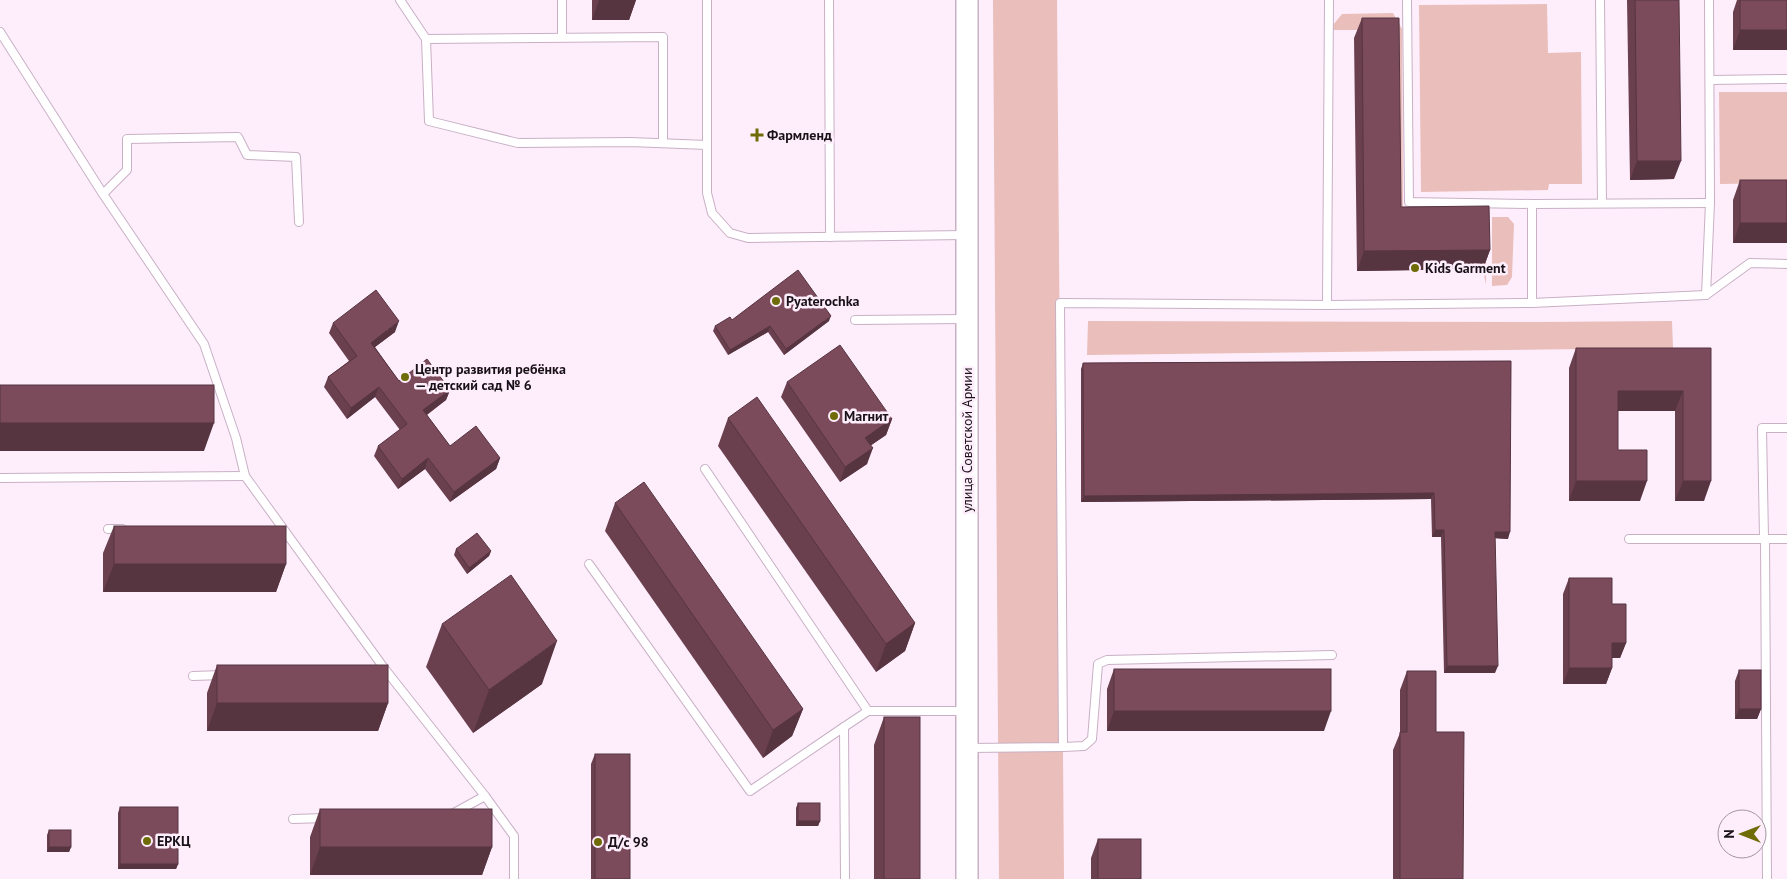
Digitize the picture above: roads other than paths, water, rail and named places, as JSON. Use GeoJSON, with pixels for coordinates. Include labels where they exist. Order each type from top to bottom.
{"type":"FeatureCollection","features":[{"type":"Feature","properties":{"kind":"main road","name":"улица Советской Армии"},"geometry":{"type":"LineString","coordinates":[[967,0],[967,879]]}},
{"type":"Feature","properties":{"kind":"lane"},"geometry":{"type":"LineString","coordinates":[[400,0],[426,39],[429,121],[518,143],[663,142],[707,145]]}},
{"type":"Feature","properties":{"kind":"lane"},"geometry":{"type":"LineString","coordinates":[[562,0],[562,37]]}},
{"type":"Feature","properties":{"kind":"lane"},"geometry":{"type":"LineString","coordinates":[[708,0],[707,193],[712,213],[730,233],[748,238],[967,235]]}},
{"type":"Feature","properties":{"kind":"lane"},"geometry":{"type":"LineString","coordinates":[[829,0],[830,236]]}},
{"type":"Feature","properties":{"kind":"lane"},"geometry":{"type":"LineString","coordinates":[[1327,305],[1329,0]]}},
{"type":"Feature","properties":{"kind":"lane"},"geometry":{"type":"LineString","coordinates":[[1408,0],[1409,202],[1532,204],[1710,203]]}},
{"type":"Feature","properties":{"kind":"lane"},"geometry":{"type":"LineString","coordinates":[[1600,0],[1602,203]]}},
{"type":"Feature","properties":{"kind":"lane"},"geometry":{"type":"LineString","coordinates":[[1706,295],[1710,203],[1711,80],[1709,0]]}},
{"type":"Feature","properties":{"kind":"lane"},"geometry":{"type":"LineString","coordinates":[[0,32],[103,194],[204,344],[236,438],[245,476],[384,668],[485,796],[514,836],[514,879]]}},
{"type":"Feature","properties":{"kind":"lane"},"geometry":{"type":"LineString","coordinates":[[426,39],[663,37],[663,142]]}},
{"type":"Feature","properties":{"kind":"lane"},"geometry":{"type":"LineString","coordinates":[[1711,80],[1787,79]]}},
{"type":"Feature","properties":{"kind":"lane"},"geometry":{"type":"LineString","coordinates":[[103,194],[127,170],[127,139],[238,137],[247,155],[296,157],[299,222]]}},
{"type":"Feature","properties":{"kind":"lane"},"geometry":{"type":"LineString","coordinates":[[1532,204],[1532,303]]}},
{"type":"Feature","properties":{"kind":"lane"},"geometry":{"type":"LineString","coordinates":[[1063,747],[1060,304],[1327,305],[1532,303],[1706,295],[1750,264],[1787,264]]}},
{"type":"Feature","properties":{"kind":"lane"},"geometry":{"type":"LineString","coordinates":[[855,320],[967,319]]}},
{"type":"Feature","properties":{"kind":"lane"},"geometry":{"type":"LineString","coordinates":[[1766,879],[1765,538],[1762,428],[1787,428]]}},
{"type":"Feature","properties":{"kind":"lane"},"geometry":{"type":"LineString","coordinates":[[705,469],[868,711]]}},
{"type":"Feature","properties":{"kind":"lane"},"geometry":{"type":"LineString","coordinates":[[0,478],[245,476]]}},
{"type":"Feature","properties":{"kind":"lane"},"geometry":{"type":"LineString","coordinates":[[272,527],[282,527]]}},
{"type":"Feature","properties":{"kind":"lane"},"geometry":{"type":"LineString","coordinates":[[108,529],[128,528]]}},
{"type":"Feature","properties":{"kind":"lane"},"geometry":{"type":"LineString","coordinates":[[1629,539],[1787,539]]}},
{"type":"Feature","properties":{"kind":"lane"},"geometry":{"type":"LineString","coordinates":[[590,564],[750,791],[868,711],[967,711]]}},
{"type":"Feature","properties":{"kind":"lane"},"geometry":{"type":"LineString","coordinates":[[966,748],[1084,746],[1092,739],[1098,664],[1107,660],[1332,655]]}},
{"type":"Feature","properties":{"kind":"lane"},"geometry":{"type":"LineString","coordinates":[[375,669],[384,668]]}},
{"type":"Feature","properties":{"kind":"lane"},"geometry":{"type":"LineString","coordinates":[[193,676],[232,674]]}},
{"type":"Feature","properties":{"kind":"lane"},"geometry":{"type":"LineString","coordinates":[[844,727],[846,879]]}},
{"type":"Feature","properties":{"kind":"lane"},"geometry":{"type":"LineString","coordinates":[[444,814],[454,813],[485,796]]}},
{"type":"Feature","properties":{"kind":"lane"},"geometry":{"type":"LineString","coordinates":[[293,819],[331,817]]}},
{"type":"Feature","properties":{"kind":"place","name":"Фармленд"},"geometry":{"type":"Point","coordinates":[757,135]}},
{"type":"Feature","properties":{"kind":"place","name":"Kids Garment"},"geometry":{"type":"Point","coordinates":[1415,268]}},
{"type":"Feature","properties":{"kind":"place","name":"Pyaterochka"},"geometry":{"type":"Point","coordinates":[776,301]}},
{"type":"Feature","properties":{"kind":"place","name":"Центр развития ребёнка — детский сад № 6"},"geometry":{"type":"Point","coordinates":[405,377]}},
{"type":"Feature","properties":{"kind":"place","name":"Магнит"},"geometry":{"type":"Point","coordinates":[834,416]}},
{"type":"Feature","properties":{"kind":"place","name":"ЕРКЦ"},"geometry":{"type":"Point","coordinates":[147,841]}},
{"type":"Feature","properties":{"kind":"place","name":"Д/с 98"},"geometry":{"type":"Point","coordinates":[598,842]}}]}
